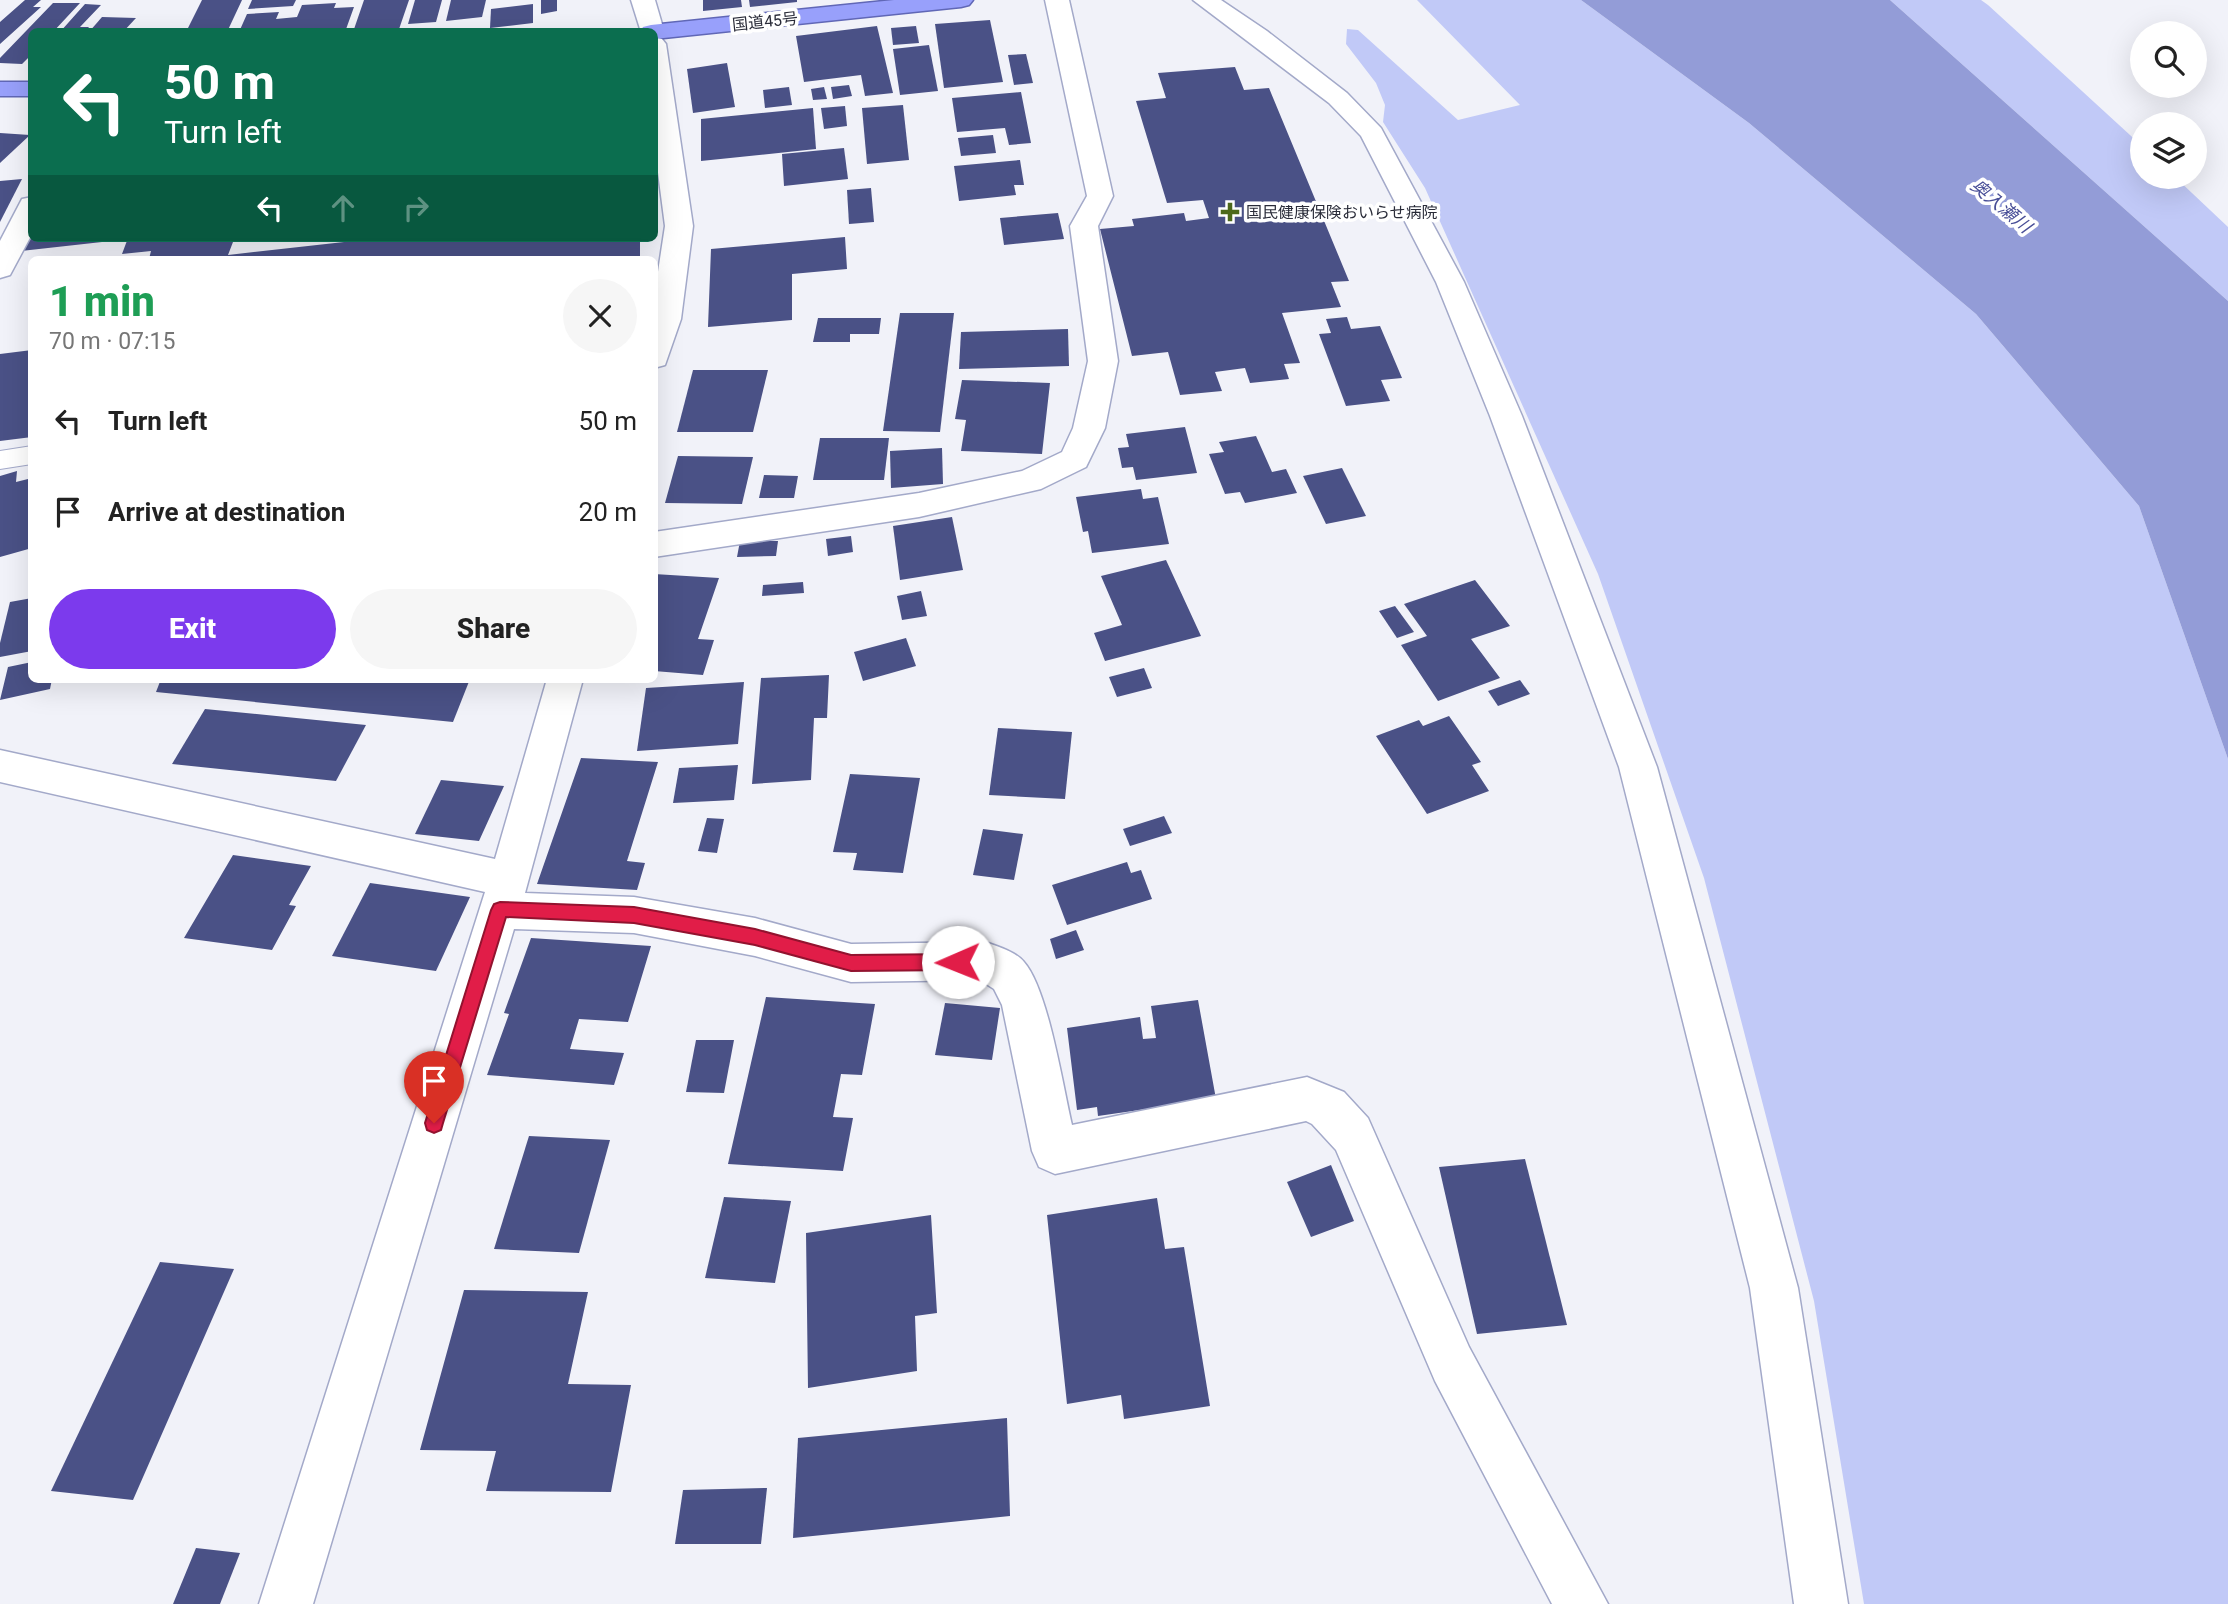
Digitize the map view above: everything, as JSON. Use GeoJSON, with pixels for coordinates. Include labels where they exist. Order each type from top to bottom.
{"type":"FeatureCollection","features":[{"type":"Feature","properties":{"kind":"highway","name":"国道45号"},"geometry":{"type":"LineString","coordinates":[[658,30],[961,0]]}},
{"type":"Feature","properties":{"kind":"highway"},"geometry":{"type":"LineString","coordinates":[[0,89],[28,89]]}},
{"type":"Feature","properties":{"kind":"street"},"geometry":{"type":"LineString","coordinates":[[643,0],[651,28]]}},
{"type":"Feature","properties":{"kind":"street"},"geometry":{"type":"LineString","coordinates":[[658,544],[919,505],[1030,481],[1075,459],[1090,428],[1102,361],[1084,226],[1100,196],[1057,0]]}},
{"type":"Feature","properties":{"kind":"street"},"geometry":{"type":"LineString","coordinates":[[1205,0],[1259,36],[1338,98],[1372,133],[1450,282],[1506,416],[1638,767],[1774,1287],[1821,1604]]}},
{"type":"Feature","properties":{"kind":"street"},"geometry":{"type":"LineString","coordinates":[[658,73],[679,226],[666,319],[658,345]]}},
{"type":"Feature","properties":{"kind":"street"},"geometry":{"type":"LineString","coordinates":[[0,269],[28,213]]}},
{"type":"Feature","properties":{"kind":"street"},"geometry":{"type":"LineString","coordinates":[[286,1604],[505,895],[564,683]]}},
{"type":"Feature","properties":{"kind":"street"},"geometry":{"type":"LineString","coordinates":[[0,766],[505,895],[755,937],[851,963],[985,961],[1009,975],[1023,1003],[1055,1151],[1307,1099],[1328,1108],[1352,1134],[1452,1364],[1581,1604]]}},
{"type":"Feature","properties":{"kind":"lane"},"geometry":{"type":"LineString","coordinates":[[0,460],[28,456]]}},
{"type":"Feature","properties":{"kind":"shaded area"},"geometry":{"type":"Polygon","coordinates":[[[1417,0],[1581,0],[1749,123],[1976,314],[2139,506],[2228,759],[2228,1604],[1864,1604],[1814,1301],[1704,878],[1598,574],[1425,188],[1383,122],[1385,105],[1376,83],[1346,44],[1347,29],[1358,30],[1458,120],[1520,105],[1417,0]]]}},
{"type":"Feature","properties":{"kind":"shaded area"},"geometry":{"type":"Polygon","coordinates":[[[1890,0],[1981,0],[1988,5],[2130,135],[2130,189],[2188,189],[2228,227],[2228,301],[1890,0]]]}},
{"type":"Feature","properties":{"kind":"water","name":"奥入瀬川"},"geometry":{"type":"Polygon","coordinates":[[[1581,0],[1890,0],[2228,301],[2228,759],[2139,506],[1976,314],[1749,123],[1581,0]]]}},
{"type":"Feature","properties":{"kind":"building"},"geometry":{"type":"Polygon","coordinates":[[[25,0],[41,0],[33,7],[41,7],[0,44],[0,22],[25,0]]]}},
{"type":"Feature","properties":{"kind":"building"},"geometry":{"type":"Polygon","coordinates":[[[202,0],[242,0],[229,28],[188,28],[202,0]]]}},
{"type":"Feature","properties":{"kind":"building"},"geometry":{"type":"Polygon","coordinates":[[[252,0],[296,0],[293,6],[248,9],[252,0]]]}},
{"type":"Feature","properties":{"kind":"building"},"geometry":{"type":"Polygon","coordinates":[[[364,0],[409,0],[399,28],[354,28],[364,0]]]}},
{"type":"Feature","properties":{"kind":"building"},"geometry":{"type":"Polygon","coordinates":[[[415,0],[442,0],[436,22],[408,24],[415,0]]]}},
{"type":"Feature","properties":{"kind":"building"},"geometry":{"type":"Polygon","coordinates":[[[451,0],[486,0],[482,17],[446,21],[451,0]]]}},
{"type":"Feature","properties":{"kind":"building"},"geometry":{"type":"Polygon","coordinates":[[[541,0],[557,0],[557,11],[541,14],[541,0]]]}},
{"type":"Feature","properties":{"kind":"building"},"geometry":{"type":"Polygon","coordinates":[[[703,0],[741,0],[742,7],[703,11],[703,0]]]}},
{"type":"Feature","properties":{"kind":"building"},"geometry":{"type":"Polygon","coordinates":[[[749,0],[797,0],[797,2],[750,7],[749,0]]]}},
{"type":"Feature","properties":{"kind":"building"},"geometry":{"type":"Polygon","coordinates":[[[53,3],[80,3],[57,28],[29,28],[53,3]]]}},
{"type":"Feature","properties":{"kind":"building"},"geometry":{"type":"Polygon","coordinates":[[[336,3],[334,8],[354,7],[346,28],[241,28],[247,14],[279,12],[276,19],[297,17],[302,5],[336,3]]]}},
{"type":"Feature","properties":{"kind":"building"},"geometry":{"type":"Polygon","coordinates":[[[85,4],[101,5],[80,27],[88,28],[64,28],[85,4]]]}},
{"type":"Feature","properties":{"kind":"building"},"geometry":{"type":"Polygon","coordinates":[[[533,4],[533,23],[490,28],[491,9],[533,4]]]}},
{"type":"Feature","properties":{"kind":"building"},"geometry":{"type":"Polygon","coordinates":[[[102,17],[136,18],[127,28],[92,28],[102,17]]]}},
{"type":"Feature","properties":{"kind":"building"},"geometry":{"type":"Polygon","coordinates":[[[990,20],[1003,82],[944,88],[935,24],[990,20]]]}},
{"type":"Feature","properties":{"kind":"building"},"geometry":{"type":"Polygon","coordinates":[[[877,26],[893,93],[865,96],[861,75],[804,82],[796,36],[877,26]]]}},
{"type":"Feature","properties":{"kind":"building"},"geometry":{"type":"Polygon","coordinates":[[[916,26],[919,43],[893,45],[891,28],[916,26]]]}},
{"type":"Feature","properties":{"kind":"building"},"geometry":{"type":"Polygon","coordinates":[[[28,29],[28,58],[22,64],[0,63],[0,58],[28,29]]]}},
{"type":"Feature","properties":{"kind":"building"},"geometry":{"type":"Polygon","coordinates":[[[929,45],[938,91],[900,95],[893,49],[929,45]]]}},
{"type":"Feature","properties":{"kind":"building"},"geometry":{"type":"Polygon","coordinates":[[[1026,54],[1033,83],[1014,85],[1008,55],[1026,54]]]}},
{"type":"Feature","properties":{"kind":"building"},"geometry":{"type":"Polygon","coordinates":[[[727,63],[735,107],[693,113],[687,69],[727,63]]]}},
{"type":"Feature","properties":{"kind":"building"},"geometry":{"type":"Polygon","coordinates":[[[1235,67],[1244,90],[1269,88],[1349,281],[1331,282],[1341,307],[1282,313],[1300,363],[1284,364],[1289,379],[1250,383],[1245,368],[1215,372],[1222,391],[1180,395],[1168,352],[1132,356],[1100,229],[1134,226],[1132,219],[1184,213],[1186,221],[1209,218],[1203,200],[1167,203],[1136,101],[1166,98],[1158,73],[1235,67]]]}},
{"type":"Feature","properties":{"kind":"building"},"geometry":{"type":"Polygon","coordinates":[[[849,85],[852,96],[833,99],[831,87],[849,85]]]}},
{"type":"Feature","properties":{"kind":"building"},"geometry":{"type":"Polygon","coordinates":[[[789,87],[792,105],[765,108],[763,90],[789,87]]]}},
{"type":"Feature","properties":{"kind":"building"},"geometry":{"type":"Polygon","coordinates":[[[824,87],[827,99],[813,100],[811,89],[824,87]]]}},
{"type":"Feature","properties":{"kind":"building"},"geometry":{"type":"Polygon","coordinates":[[[1021,92],[1031,143],[1009,145],[1005,128],[957,132],[952,98],[1021,92]]]}},
{"type":"Feature","properties":{"kind":"building"},"geometry":{"type":"Polygon","coordinates":[[[903,105],[909,160],[867,164],[862,108],[903,105]]]}},
{"type":"Feature","properties":{"kind":"building"},"geometry":{"type":"Polygon","coordinates":[[[845,106],[847,126],[824,129],[821,108],[845,106]]]}},
{"type":"Feature","properties":{"kind":"building"},"geometry":{"type":"Polygon","coordinates":[[[813,108],[816,149],[701,161],[701,119],[813,108]]]}},
{"type":"Feature","properties":{"kind":"building"},"geometry":{"type":"Polygon","coordinates":[[[0,133],[28,135],[28,137],[0,163],[0,133]]]}},
{"type":"Feature","properties":{"kind":"building"},"geometry":{"type":"Polygon","coordinates":[[[993,135],[996,153],[961,156],[958,138],[993,135]]]}},
{"type":"Feature","properties":{"kind":"building"},"geometry":{"type":"Polygon","coordinates":[[[844,148],[848,179],[784,186],[782,154],[844,148]]]}},
{"type":"Feature","properties":{"kind":"building"},"geometry":{"type":"Polygon","coordinates":[[[1020,160],[1024,185],[1014,185],[1016,195],[959,201],[954,166],[1020,160]]]}},
{"type":"Feature","properties":{"kind":"building"},"geometry":{"type":"Polygon","coordinates":[[[22,179],[0,222],[0,181],[22,179]]]}},
{"type":"Feature","properties":{"kind":"building"},"geometry":{"type":"Polygon","coordinates":[[[871,188],[874,222],[849,224],[847,190],[871,188]]]}},
{"type":"Feature","properties":{"kind":"building"},"geometry":{"type":"Polygon","coordinates":[[[1058,213],[1064,239],[1004,245],[1000,218],[1058,213]]]}},
{"type":"Feature","properties":{"kind":"building"},"geometry":{"type":"Polygon","coordinates":[[[28,236],[28,242],[102,242],[21,251],[28,236]]]}},
{"type":"Feature","properties":{"kind":"building"},"geometry":{"type":"Polygon","coordinates":[[[845,237],[847,269],[792,274],[792,320],[708,327],[711,249],[845,237]]]}},
{"type":"Feature","properties":{"kind":"building"},"geometry":{"type":"Polygon","coordinates":[[[126,242],[233,242],[228,255],[344,242],[640,242],[640,256],[150,256],[151,251],[122,254],[126,242]]]}},
{"type":"Feature","properties":{"kind":"building"},"geometry":{"type":"Polygon","coordinates":[[[900,313],[954,313],[940,432],[883,431],[900,313]]]}},
{"type":"Feature","properties":{"kind":"building"},"geometry":{"type":"Polygon","coordinates":[[[1347,317],[1351,329],[1380,326],[1402,378],[1381,380],[1390,401],[1346,406],[1319,334],[1331,333],[1326,319],[1347,317]]]}},
{"type":"Feature","properties":{"kind":"building"},"geometry":{"type":"Polygon","coordinates":[[[818,318],[881,318],[879,334],[850,334],[850,342],[813,342],[818,318]]]}},
{"type":"Feature","properties":{"kind":"building"},"geometry":{"type":"Polygon","coordinates":[[[1068,329],[1069,366],[959,369],[961,332],[1068,329]]]}},
{"type":"Feature","properties":{"kind":"building"},"geometry":{"type":"Polygon","coordinates":[[[28,350],[28,438],[0,441],[0,354],[28,350]]]}},
{"type":"Feature","properties":{"kind":"building"},"geometry":{"type":"Polygon","coordinates":[[[693,370],[768,370],[753,432],[677,432],[693,370]]]}},
{"type":"Feature","properties":{"kind":"building"},"geometry":{"type":"Polygon","coordinates":[[[962,380],[1050,383],[1042,454],[961,451],[966,420],[955,419],[962,380]]]}},
{"type":"Feature","properties":{"kind":"building"},"geometry":{"type":"Polygon","coordinates":[[[1185,427],[1197,473],[1136,480],[1133,467],[1122,468],[1118,448],[1129,447],[1126,434],[1185,427]]]}},
{"type":"Feature","properties":{"kind":"building"},"geometry":{"type":"Polygon","coordinates":[[[1256,436],[1272,472],[1286,469],[1297,493],[1245,503],[1240,492],[1225,494],[1209,454],[1224,452],[1219,442],[1256,436]]]}},
{"type":"Feature","properties":{"kind":"building"},"geometry":{"type":"Polygon","coordinates":[[[820,438],[889,438],[884,480],[813,480],[820,438]]]}},
{"type":"Feature","properties":{"kind":"building"},"geometry":{"type":"Polygon","coordinates":[[[942,448],[943,484],[891,488],[890,451],[942,448]]]}},
{"type":"Feature","properties":{"kind":"building"},"geometry":{"type":"Polygon","coordinates":[[[678,456],[753,457],[742,504],[665,503],[678,456]]]}},
{"type":"Feature","properties":{"kind":"building"},"geometry":{"type":"Polygon","coordinates":[[[1342,468],[1366,516],[1326,524],[1303,476],[1342,468]]]}},
{"type":"Feature","properties":{"kind":"building"},"geometry":{"type":"Polygon","coordinates":[[[17,471],[16,482],[28,479],[28,549],[0,557],[0,476],[17,471]]]}},
{"type":"Feature","properties":{"kind":"building"},"geometry":{"type":"Polygon","coordinates":[[[764,475],[798,476],[794,498],[759,498],[764,475]]]}},
{"type":"Feature","properties":{"kind":"building"},"geometry":{"type":"Polygon","coordinates":[[[1141,489],[1143,499],[1158,497],[1169,544],[1092,553],[1088,531],[1083,532],[1076,497],[1141,489]]]}},
{"type":"Feature","properties":{"kind":"building"},"geometry":{"type":"Polygon","coordinates":[[[952,517],[963,570],[900,580],[893,526],[952,517]]]}},
{"type":"Feature","properties":{"kind":"building"},"geometry":{"type":"Polygon","coordinates":[[[851,536],[853,552],[828,556],[826,539],[851,536]]]}},
{"type":"Feature","properties":{"kind":"building"},"geometry":{"type":"Polygon","coordinates":[[[740,541],[778,541],[776,556],[737,557],[740,541]]]}},
{"type":"Feature","properties":{"kind":"building"},"geometry":{"type":"Polygon","coordinates":[[[1166,560],[1201,636],[1105,661],[1094,633],[1122,625],[1101,576],[1166,560]]]}},
{"type":"Feature","properties":{"kind":"building"},"geometry":{"type":"Polygon","coordinates":[[[658,574],[719,578],[698,639],[714,640],[703,675],[658,671],[658,574]]]}},
{"type":"Feature","properties":{"kind":"building"},"geometry":{"type":"Polygon","coordinates":[[[1475,580],[1510,626],[1471,639],[1500,678],[1438,701],[1401,645],[1427,636],[1404,604],[1475,580]]]}},
{"type":"Feature","properties":{"kind":"building"},"geometry":{"type":"Polygon","coordinates":[[[803,582],[804,593],[762,596],[763,585],[803,582]]]}},
{"type":"Feature","properties":{"kind":"building"},"geometry":{"type":"Polygon","coordinates":[[[921,591],[927,616],[902,620],[897,596],[921,591]]]}},
{"type":"Feature","properties":{"kind":"building"},"geometry":{"type":"Polygon","coordinates":[[[28,599],[28,652],[0,657],[0,643],[10,602],[28,599]]]}},
{"type":"Feature","properties":{"kind":"building"},"geometry":{"type":"Polygon","coordinates":[[[1395,606],[1414,632],[1397,638],[1379,611],[1395,606]]]}},
{"type":"Feature","properties":{"kind":"building"},"geometry":{"type":"Polygon","coordinates":[[[906,638],[916,666],[863,681],[854,652],[906,638]]]}},
{"type":"Feature","properties":{"kind":"building"},"geometry":{"type":"Polygon","coordinates":[[[28,663],[28,683],[51,683],[50,689],[0,700],[8,667],[28,663]]]}},
{"type":"Feature","properties":{"kind":"building"},"geometry":{"type":"Polygon","coordinates":[[[1144,668],[1152,688],[1117,697],[1109,677],[1144,668]]]}},
{"type":"Feature","properties":{"kind":"building"},"geometry":{"type":"Polygon","coordinates":[[[829,675],[827,718],[814,718],[811,780],[752,784],[761,678],[829,675]]]}},
{"type":"Feature","properties":{"kind":"building"},"geometry":{"type":"Polygon","coordinates":[[[1520,680],[1530,694],[1498,706],[1488,691],[1520,680]]]}},
{"type":"Feature","properties":{"kind":"building"},"geometry":{"type":"Polygon","coordinates":[[[744,682],[738,744],[637,751],[646,688],[744,682]]]}},
{"type":"Feature","properties":{"kind":"building"},"geometry":{"type":"Polygon","coordinates":[[[159,683],[468,683],[453,722],[156,692],[159,683]]]}},
{"type":"Feature","properties":{"kind":"building"},"geometry":{"type":"Polygon","coordinates":[[[205,709],[366,725],[336,781],[172,764],[205,709]]]}},
{"type":"Feature","properties":{"kind":"building"},"geometry":{"type":"Polygon","coordinates":[[[1449,716],[1481,762],[1472,765],[1489,791],[1427,814],[1376,736],[1419,720],[1423,726],[1449,716]]]}},
{"type":"Feature","properties":{"kind":"building"},"geometry":{"type":"Polygon","coordinates":[[[998,728],[1072,732],[1065,799],[989,795],[998,728]]]}},
{"type":"Feature","properties":{"kind":"building"},"geometry":{"type":"Polygon","coordinates":[[[581,758],[658,762],[627,861],[645,863],[637,890],[537,884],[581,758]]]}},
{"type":"Feature","properties":{"kind":"building"},"geometry":{"type":"Polygon","coordinates":[[[738,765],[734,800],[673,803],[679,768],[738,765]]]}},
{"type":"Feature","properties":{"kind":"building"},"geometry":{"type":"Polygon","coordinates":[[[850,774],[920,778],[903,873],[853,870],[857,853],[833,852],[850,774]]]}},
{"type":"Feature","properties":{"kind":"building"},"geometry":{"type":"Polygon","coordinates":[[[441,780],[504,786],[479,841],[415,834],[441,780]]]}},
{"type":"Feature","properties":{"kind":"building"},"geometry":{"type":"Polygon","coordinates":[[[1164,816],[1172,833],[1130,846],[1123,829],[1164,816]]]}},
{"type":"Feature","properties":{"kind":"building"},"geometry":{"type":"Polygon","coordinates":[[[707,818],[724,819],[717,853],[698,851],[707,818]]]}},
{"type":"Feature","properties":{"kind":"building"},"geometry":{"type":"Polygon","coordinates":[[[983,829],[1023,834],[1014,880],[973,875],[983,829]]]}},
{"type":"Feature","properties":{"kind":"building"},"geometry":{"type":"Polygon","coordinates":[[[233,855],[311,866],[289,905],[296,906],[272,950],[184,938],[233,855]]]}},
{"type":"Feature","properties":{"kind":"building"},"geometry":{"type":"Polygon","coordinates":[[[1127,862],[1131,873],[1141,870],[1152,899],[1067,925],[1052,885],[1127,862]]]}},
{"type":"Feature","properties":{"kind":"building"},"geometry":{"type":"Polygon","coordinates":[[[370,883],[470,897],[436,971],[332,956],[370,883]]]}},
{"type":"Feature","properties":{"kind":"building"},"geometry":{"type":"Polygon","coordinates":[[[1076,930],[1084,950],[1056,959],[1050,939],[1076,930]]]}},
{"type":"Feature","properties":{"kind":"building"},"geometry":{"type":"Polygon","coordinates":[[[531,938],[651,946],[628,1022],[579,1019],[570,1049],[624,1053],[614,1085],[487,1075],[509,1014],[504,1013],[531,938]]]}},
{"type":"Feature","properties":{"kind":"building"},"geometry":{"type":"Polygon","coordinates":[[[766,997],[875,1004],[862,1075],[841,1074],[833,1117],[853,1118],[843,1171],[728,1164],[766,997]]]}},
{"type":"Feature","properties":{"kind":"building"},"geometry":{"type":"Polygon","coordinates":[[[1198,1000],[1216,1099],[1098,1116],[1097,1107],[1077,1110],[1067,1028],[1140,1017],[1143,1039],[1156,1038],[1151,1006],[1198,1000]]]}},
{"type":"Feature","properties":{"kind":"building"},"geometry":{"type":"Polygon","coordinates":[[[945,1003],[1000,1008],[992,1060],[935,1055],[945,1003]]]}},
{"type":"Feature","properties":{"kind":"building"},"geometry":{"type":"Polygon","coordinates":[[[696,1040],[734,1040],[724,1093],[686,1092],[696,1040]]]}},
{"type":"Feature","properties":{"kind":"building"},"geometry":{"type":"Polygon","coordinates":[[[529,1136],[610,1140],[579,1253],[494,1249],[529,1136]]]}},
{"type":"Feature","properties":{"kind":"building"},"geometry":{"type":"Polygon","coordinates":[[[1525,1159],[1567,1325],[1477,1334],[1439,1167],[1525,1159]]]}},
{"type":"Feature","properties":{"kind":"building"},"geometry":{"type":"Polygon","coordinates":[[[1331,1165],[1354,1221],[1311,1237],[1287,1182],[1331,1165]]]}},
{"type":"Feature","properties":{"kind":"building"},"geometry":{"type":"Polygon","coordinates":[[[724,1197],[791,1201],[775,1283],[705,1278],[724,1197]]]}},
{"type":"Feature","properties":{"kind":"building"},"geometry":{"type":"Polygon","coordinates":[[[1157,1198],[1165,1249],[1184,1247],[1210,1406],[1124,1419],[1121,1395],[1067,1404],[1047,1215],[1157,1198]]]}},
{"type":"Feature","properties":{"kind":"building"},"geometry":{"type":"Polygon","coordinates":[[[931,1215],[937,1313],[915,1316],[917,1371],[808,1388],[806,1233],[931,1215]]]}},
{"type":"Feature","properties":{"kind":"building"},"geometry":{"type":"Polygon","coordinates":[[[160,1262],[234,1269],[133,1500],[51,1491],[160,1262]]]}},
{"type":"Feature","properties":{"kind":"building"},"geometry":{"type":"Polygon","coordinates":[[[464,1290],[588,1292],[568,1384],[631,1385],[611,1492],[486,1491],[496,1451],[420,1450],[464,1290]]]}},
{"type":"Feature","properties":{"kind":"building"},"geometry":{"type":"Polygon","coordinates":[[[1007,1418],[1010,1516],[793,1538],[798,1438],[1007,1418]]]}},
{"type":"Feature","properties":{"kind":"building"},"geometry":{"type":"Polygon","coordinates":[[[767,1488],[761,1544],[675,1544],[683,1490],[767,1488]]]}},
{"type":"Feature","properties":{"kind":"building"},"geometry":{"type":"Polygon","coordinates":[[[196,1548],[240,1553],[220,1604],[173,1604],[196,1548]]]}},
{"type":"Feature","properties":{"kind":"place","name":"国民健康保険おいらせ病院"},"geometry":{"type":"Point","coordinates":[1230,212]}},
{"type":"Feature","properties":{"kind":"route"},"geometry":{"type":"LineString","coordinates":[[434,1123],[500,910],[634,915],[755,937],[851,963],[958,962]]}}]}
